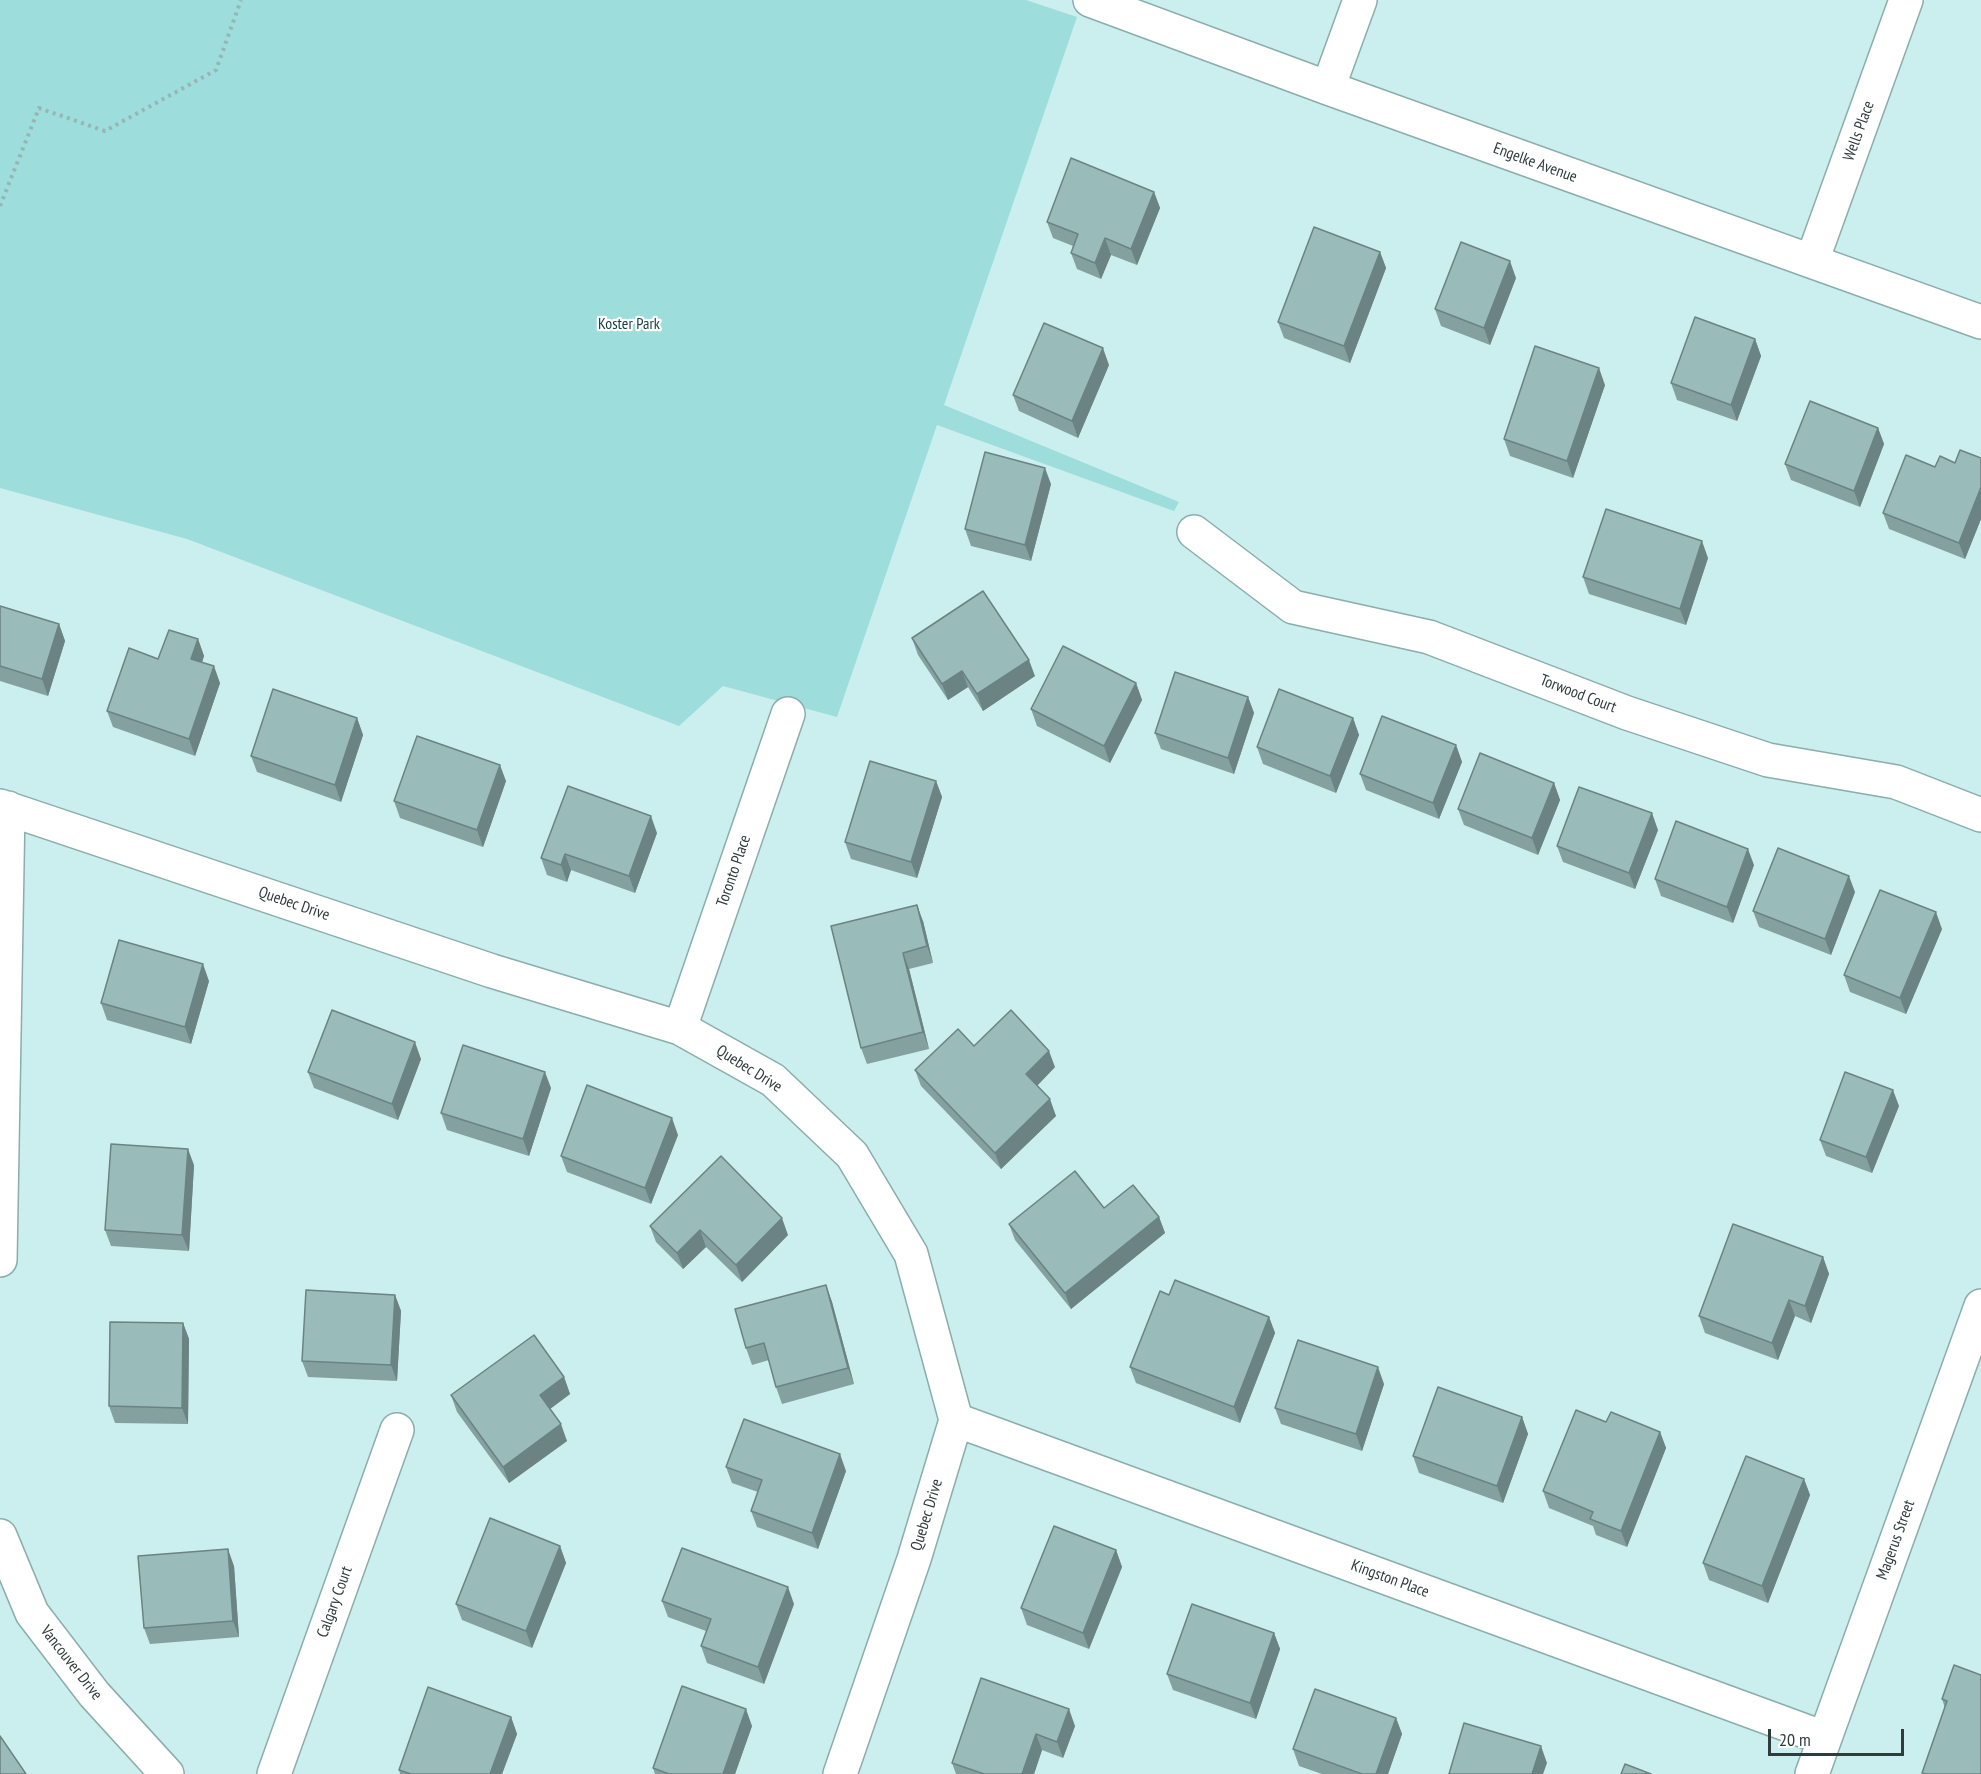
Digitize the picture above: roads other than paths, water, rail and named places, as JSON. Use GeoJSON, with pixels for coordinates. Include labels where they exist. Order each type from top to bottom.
{"type":"FeatureCollection","features":[{"type":"Feature","properties":{"kind":"street","name":"Engelke Avenue"},"geometry":{"type":"LineString","coordinates":[[1090,0],[1328,88],[1981,322]]}},
{"type":"Feature","properties":{"kind":"street"},"geometry":{"type":"LineString","coordinates":[[1328,88],[1360,0]]}},
{"type":"Feature","properties":{"kind":"street","name":"Wells Place"},"geometry":{"type":"LineString","coordinates":[[1812,261],[1906,0]]}},
{"type":"Feature","properties":{"kind":"street","name":"Torwood Court"},"geometry":{"type":"LineString","coordinates":[[1194,532],[1293,607],[1429,637],[1627,713],[1768,760],[1896,782],[1981,815]]}},
{"type":"Feature","properties":{"kind":"street","name":"Toronto Place"},"geometry":{"type":"LineString","coordinates":[[680,1028],[788,714]]}},
{"type":"Feature","properties":{"kind":"street"},"geometry":{"type":"LineString","coordinates":[[0,1260],[4,807]]}},
{"type":"Feature","properties":{"kind":"street","name":"Quebec Drive"},"geometry":{"type":"LineString","coordinates":[[4,807],[492,971],[680,1028],[773,1080],[852,1155],[911,1254],[957,1420],[914,1559],[840,1774]]}},
{"type":"Feature","properties":{"kind":"street","name":"Magerus Street"},"geometry":{"type":"LineString","coordinates":[[1812,1774],[1981,1306]]}},
{"type":"Feature","properties":{"kind":"street","name":"Kingston Place"},"geometry":{"type":"LineString","coordinates":[[957,1420],[1824,1738]]}},
{"type":"Feature","properties":{"kind":"street","name":"Calgary Court"},"geometry":{"type":"LineString","coordinates":[[273,1774],[397,1430]]}},
{"type":"Feature","properties":{"kind":"street","name":"Vancouver Drive"},"geometry":{"type":"LineString","coordinates":[[0,1536],[32,1613],[94,1694],[167,1774]]}},
{"type":"Feature","properties":{"kind":"park label","name":"Koster Park"},"geometry":{"type":"Point","coordinates":[629,324]}}]}
